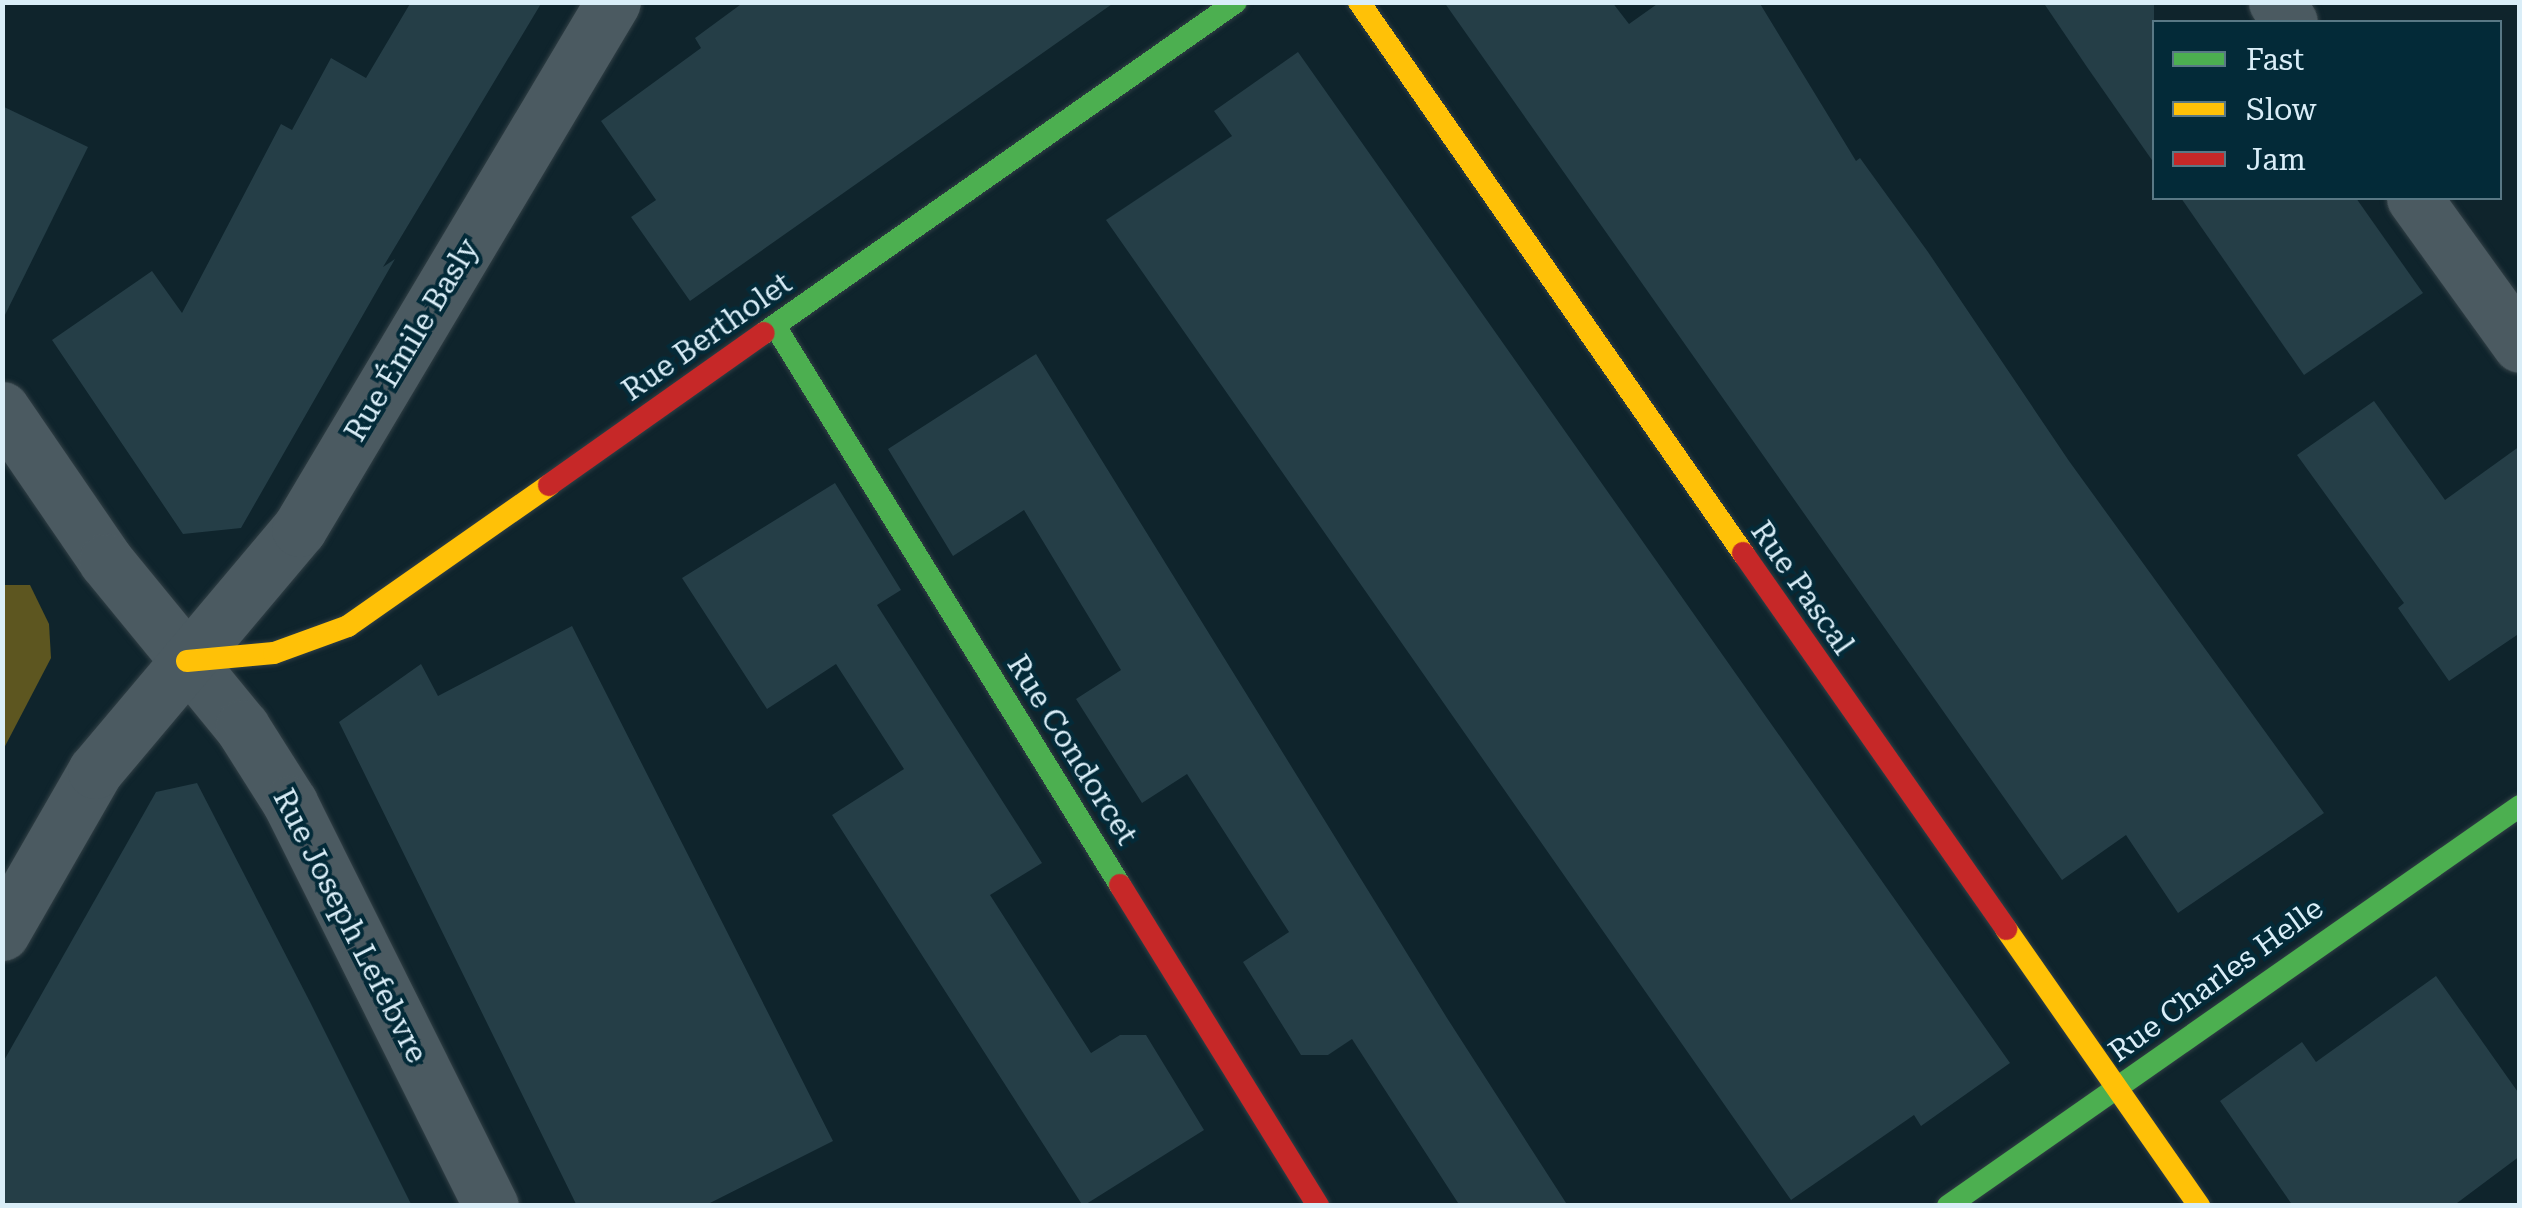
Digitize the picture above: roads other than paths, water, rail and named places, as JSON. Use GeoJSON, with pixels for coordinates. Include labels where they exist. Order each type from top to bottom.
{"type":"FeatureCollection","features":[{"type":"Feature","properties":{"kind":"street","name":"Rue Émile Basly"},"geometry":{"type":"LineString","coordinates":[[2,933],[95,771],[299,528],[613,2]]}},
{"type":"Feature","properties":{"kind":"street","name":"Rue Bertholet"},"geometry":{"type":"LineString","coordinates":[[187,660],[274,653],[348,626],[1236,2]]}},
{"type":"Feature","properties":{"kind":"street","name":"Rue Pascal"},"geometry":{"type":"LineString","coordinates":[[1359,2],[2199,1206]]}},
{"type":"Feature","properties":{"kind":"street"},"geometry":{"type":"LineString","coordinates":[[2415,200],[2520,345]]}},
{"type":"Feature","properties":{"kind":"street","name":"Rue Condorcet"},"geometry":{"type":"LineString","coordinates":[[775,326],[1318,1206]]}},
{"type":"Feature","properties":{"kind":"street","name":"Rue Joseph Lefebvre"},"geometry":{"type":"LineString","coordinates":[[2,409],[106,560],[242,726],[290,803],[491,1206]]}},
{"type":"Feature","properties":{"kind":"street","name":"Rue Charles Helle"},"geometry":{"type":"LineString","coordinates":[[1948,1206],[2118,1087],[2227,1004],[2520,806]]}}]}
